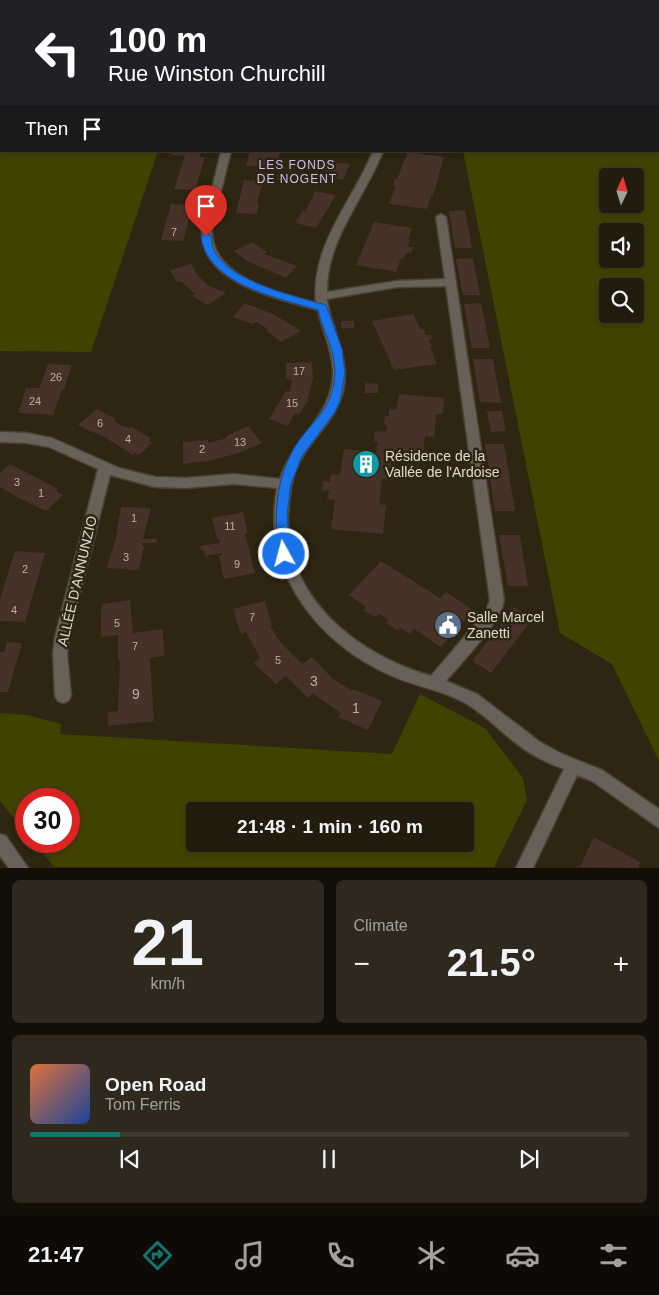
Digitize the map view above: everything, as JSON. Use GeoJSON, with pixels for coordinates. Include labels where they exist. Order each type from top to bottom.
{"type":"FeatureCollection","features":[{"type":"Feature","properties":{"kind":"street"},"geometry":{"type":"LineString","coordinates":[[226,152],[207,229],[206,242],[211,255],[223,268],[256,287],[284,297],[322,302],[402,284],[451,282]]}},
{"type":"Feature","properties":{"kind":"street"},"geometry":{"type":"LineString","coordinates":[[378,152],[330,247],[322,276],[322,302],[338,357],[340,373],[337,391],[330,412],[297,454],[285,484],[281,515],[284,554],[296,583],[314,611],[337,635],[363,654],[395,671],[461,693],[488,708],[524,741],[548,756],[597,776],[637,801],[659,820]]}},
{"type":"Feature","properties":{"kind":"street"},"geometry":{"type":"LineString","coordinates":[[434,684],[491,615],[496,608],[497,600],[441,217]]}},
{"type":"Feature","properties":{"kind":"street"},"geometry":{"type":"LineString","coordinates":[[0,437],[26,438],[52,443],[128,476],[155,482],[186,483],[234,479],[285,484]]}},
{"type":"Feature","properties":{"kind":"street","name":"ALLÉE D'ANNUNZIO"},"geometry":{"type":"LineString","coordinates":[[63,696],[60,653],[62,637],[105,467]]}},
{"type":"Feature","properties":{"kind":"street"},"geometry":{"type":"LineString","coordinates":[[524,868],[573,767]]}},
{"type":"Feature","properties":{"kind":"street"},"geometry":{"type":"LineString","coordinates":[[0,842],[20,868]]}},
{"type":"Feature","properties":{"kind":"shaded area"},"geometry":{"type":"Polygon","coordinates":[[[0,152],[158,152],[91,352],[0,351],[0,152]]]}},
{"type":"Feature","properties":{"kind":"shaded area"},"geometry":{"type":"Polygon","coordinates":[[[463,152],[659,152],[659,761],[612,664],[560,633],[463,152]]]}},
{"type":"Feature","properties":{"kind":"shaded area"},"geometry":{"type":"Polygon","coordinates":[[[420,694],[485,728],[523,778],[527,800],[494,867],[54,867],[43,853],[80,853],[80,788],[15,788],[15,819],[0,801],[0,713],[28,715],[61,724],[60,734],[392,754],[420,694]]]}},
{"type":"Feature","properties":{"kind":"building"},"geometry":{"type":"Polygon","coordinates":[[[172,152],[201,152],[200,157],[205,157],[195,190],[174,189],[185,156],[171,155],[172,152]]]}},
{"type":"Feature","properties":{"kind":"building"},"geometry":{"type":"Polygon","coordinates":[[[250,152],[280,152],[277,167],[246,166],[250,152]]]}},
{"type":"Feature","properties":{"kind":"building"},"geometry":{"type":"Polygon","coordinates":[[[408,152],[444,157],[433,196],[431,196],[427,209],[389,204],[396,185],[393,185],[395,179],[397,179],[408,152]]]}},
{"type":"Feature","properties":{"kind":"building"},"geometry":{"type":"Polygon","coordinates":[[[329,162],[350,164],[343,180],[323,177],[329,162]]]}},
{"type":"Feature","properties":{"kind":"building"},"geometry":{"type":"Polygon","coordinates":[[[244,180],[263,181],[257,203],[259,203],[257,214],[236,213],[244,180]]]}},
{"type":"Feature","properties":{"kind":"building"},"geometry":{"type":"Polygon","coordinates":[[[315,191],[336,195],[316,228],[295,223],[303,211],[305,212],[315,191]]]}},
{"type":"Feature","properties":{"kind":"building"},"geometry":{"type":"Polygon","coordinates":[[[171,204],[193,205],[183,241],[161,240],[171,204]]]}},
{"type":"Feature","properties":{"kind":"building"},"geometry":{"type":"Polygon","coordinates":[[[465,210],[472,248],[455,248],[449,211],[465,210]]]}},
{"type":"Feature","properties":{"kind":"building"},"geometry":{"type":"Polygon","coordinates":[[[374,222],[412,228],[408,240],[410,240],[408,247],[413,247],[411,253],[406,253],[404,259],[401,258],[396,272],[356,265],[374,222]]]}},
{"type":"Feature","properties":{"kind":"building"},"geometry":{"type":"Polygon","coordinates":[[[253,242],[267,252],[264,254],[297,266],[286,278],[247,261],[234,251],[253,242]]]}},
{"type":"Feature","properties":{"kind":"building"},"geometry":{"type":"Polygon","coordinates":[[[473,258],[480,295],[463,295],[456,259],[473,258]]]}},
{"type":"Feature","properties":{"kind":"building"},"geometry":{"type":"Polygon","coordinates":[[[191,264],[198,276],[208,285],[226,293],[208,305],[192,296],[195,294],[181,281],[177,282],[170,270],[191,264]]]}},
{"type":"Feature","properties":{"kind":"building"},"geometry":{"type":"Polygon","coordinates":[[[245,303],[275,315],[301,331],[281,342],[266,330],[268,329],[256,322],[253,324],[233,317],[245,303]]]}},
{"type":"Feature","properties":{"kind":"building"},"geometry":{"type":"Polygon","coordinates":[[[481,303],[490,348],[472,348],[464,304],[481,303]]]}},
{"type":"Feature","properties":{"kind":"building"},"geometry":{"type":"Polygon","coordinates":[[[413,314],[420,329],[423,329],[426,335],[431,335],[433,339],[429,340],[432,347],[430,347],[437,364],[394,370],[372,321],[413,314]]]}},
{"type":"Feature","properties":{"kind":"building"},"geometry":{"type":"Polygon","coordinates":[[[341,321],[354,321],[354,328],[341,328],[341,321]]]}},
{"type":"Feature","properties":{"kind":"building"},"geometry":{"type":"Polygon","coordinates":[[[473,359],[493,359],[501,403],[480,402],[473,359]]]}},
{"type":"Feature","properties":{"kind":"building"},"geometry":{"type":"Polygon","coordinates":[[[312,362],[313,379],[309,398],[299,415],[295,413],[288,426],[269,419],[286,391],[290,392],[292,380],[286,379],[286,363],[312,362]]]}},
{"type":"Feature","properties":{"kind":"building"},"geometry":{"type":"Polygon","coordinates":[[[48,364],[72,365],[53,415],[18,413],[26,388],[39,388],[48,364]]]}},
{"type":"Feature","properties":{"kind":"building"},"geometry":{"type":"Polygon","coordinates":[[[365,383],[378,384],[378,393],[365,393],[365,383]]]}},
{"type":"Feature","properties":{"kind":"building","name":"Résidence de la Vallée de l'Ardoise"},"geometry":{"type":"Polygon","coordinates":[[[399,394],[444,398],[443,414],[436,414],[434,437],[425,436],[423,457],[392,454],[390,470],[394,471],[393,480],[382,479],[379,504],[386,505],[383,534],[331,529],[335,500],[327,499],[329,491],[322,490],[323,481],[330,482],[331,474],[340,475],[344,449],[376,452],[378,442],[374,441],[375,431],[386,432],[387,425],[384,425],[385,416],[389,416],[389,409],[396,410],[399,394]]]}},
{"type":"Feature","properties":{"kind":"building"},"geometry":{"type":"Polygon","coordinates":[[[97,409],[116,419],[114,421],[121,425],[131,427],[151,438],[149,440],[152,443],[139,455],[135,453],[133,455],[106,438],[78,425],[97,409]]]}},
{"type":"Feature","properties":{"kind":"building"},"geometry":{"type":"Polygon","coordinates":[[[487,411],[502,411],[506,431],[491,432],[487,411]]]}},
{"type":"Feature","properties":{"kind":"building"},"geometry":{"type":"Polygon","coordinates":[[[248,426],[262,443],[239,453],[209,461],[183,464],[183,442],[208,440],[208,443],[227,438],[226,436],[248,426]]]}},
{"type":"Feature","properties":{"kind":"building"},"geometry":{"type":"Polygon","coordinates":[[[485,444],[504,444],[515,511],[495,511],[485,444]]]}},
{"type":"Feature","properties":{"kind":"building"},"geometry":{"type":"Polygon","coordinates":[[[10,464],[58,489],[56,491],[63,495],[46,511],[17,497],[0,487],[0,473],[10,464]]]}},
{"type":"Feature","properties":{"kind":"building"},"geometry":{"type":"Polygon","coordinates":[[[121,507],[151,508],[143,539],[157,539],[157,543],[142,543],[142,546],[144,546],[139,570],[107,568],[116,537],[121,507]]]}},
{"type":"Feature","properties":{"kind":"building"},"geometry":{"type":"Polygon","coordinates":[[[243,512],[248,534],[245,534],[255,573],[224,579],[219,556],[222,553],[205,556],[204,550],[201,550],[200,546],[220,543],[219,539],[217,539],[212,518],[243,512]]]}},
{"type":"Feature","properties":{"kind":"building"},"geometry":{"type":"Polygon","coordinates":[[[499,535],[520,535],[528,586],[508,586],[499,535]]]}},
{"type":"Feature","properties":{"kind":"building"},"geometry":{"type":"Polygon","coordinates":[[[15,551],[45,553],[25,622],[0,621],[0,599],[15,551]]]}},
{"type":"Feature","properties":{"kind":"building"},"geometry":{"type":"Polygon","coordinates":[[[381,561],[440,598],[446,592],[473,610],[441,647],[414,629],[410,634],[400,628],[398,631],[386,623],[389,620],[379,614],[375,617],[363,610],[366,607],[349,595],[381,561]]]}},
{"type":"Feature","properties":{"kind":"building"},"geometry":{"type":"Polygon","coordinates":[[[130,600],[133,633],[163,629],[164,656],[150,658],[154,721],[108,726],[108,712],[118,711],[120,660],[118,661],[118,635],[101,637],[102,604],[130,600]]]}},
{"type":"Feature","properties":{"kind":"building"},"geometry":{"type":"Polygon","coordinates":[[[265,601],[272,625],[270,626],[281,643],[302,664],[312,657],[332,678],[352,691],[353,689],[382,701],[368,730],[338,717],[341,713],[312,693],[308,698],[286,676],[276,684],[254,663],[260,658],[246,632],[241,634],[233,609],[265,601]]]}},
{"type":"Feature","properties":{"kind":"building"},"geometry":{"type":"Polygon","coordinates":[[[514,607],[533,618],[491,673],[472,661],[514,607]]]}},
{"type":"Feature","properties":{"kind":"building"},"geometry":{"type":"Polygon","coordinates":[[[7,642],[22,643],[8,692],[0,692],[0,652],[4,652],[7,642]]]}},
{"type":"Feature","properties":{"kind":"building"},"geometry":{"type":"Polygon","coordinates":[[[594,837],[640,862],[638,868],[580,867],[594,837]]]}},
{"type":"Feature","properties":{"kind":"place","name":"Résidence de la Vallée de l'Ardoise"},"geometry":{"type":"Point","coordinates":[366,464]}},
{"type":"Feature","properties":{"kind":"place","name":"Salle Marcel Zanetti"},"geometry":{"type":"Point","coordinates":[448,625]}},
{"type":"Feature","properties":{"kind":"district","name":"LES FONDS DE NOGENT"},"geometry":{"type":"Point","coordinates":[297,172]}},
{"type":"Feature","properties":{"kind":"route"},"geometry":{"type":"LineString","coordinates":[[206,236],[206,242],[211,255],[231,274],[256,287],[323,308],[337,349],[340,364],[339,382],[330,412],[297,454],[288,472],[282,498],[281,515],[284,554]]}}]}
